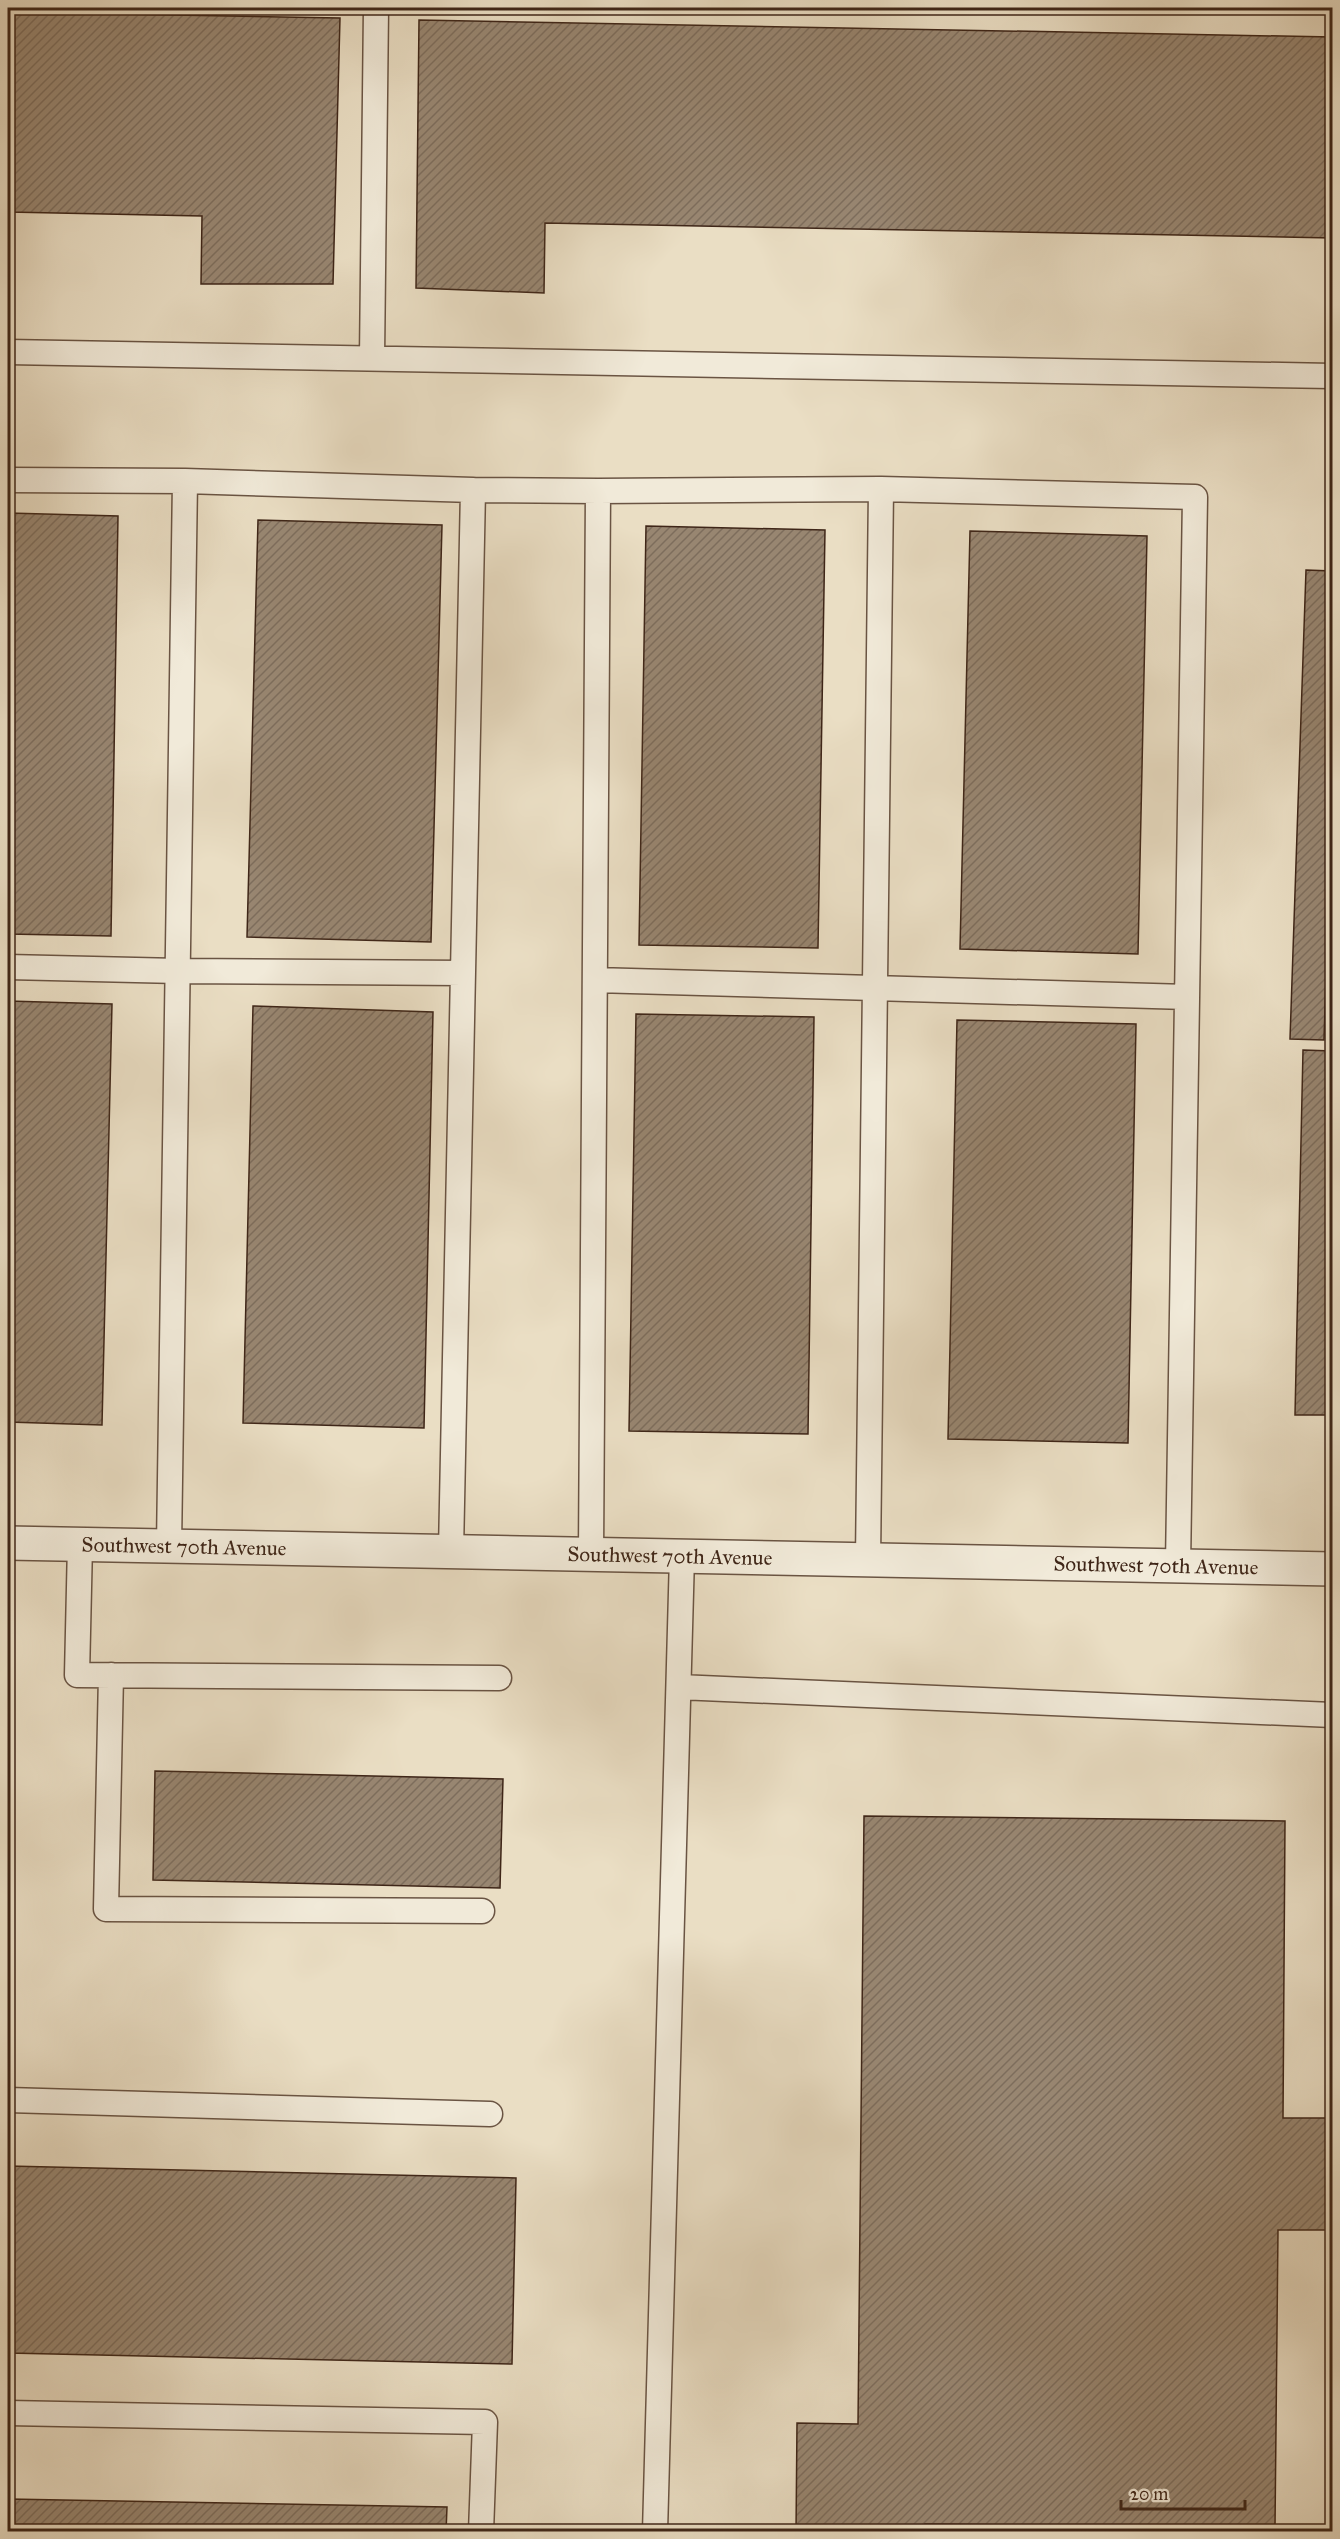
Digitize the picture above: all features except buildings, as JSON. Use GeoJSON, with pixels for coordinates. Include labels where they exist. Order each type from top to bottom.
{"type":"FeatureCollection","features":[{"type":"Feature","properties":{"kind":"street","name":"Southwest 70th Avenue"},"geometry":{"type":"LineString","coordinates":[[8,1543],[1332,1569]]}},
{"type":"Feature","properties":{"kind":"lane"},"geometry":{"type":"LineString","coordinates":[[372,358],[376,8]]}},
{"type":"Feature","properties":{"kind":"lane"},"geometry":{"type":"LineString","coordinates":[[8,352],[1332,376]]}},
{"type":"Feature","properties":{"kind":"lane"},"geometry":{"type":"LineString","coordinates":[[8,480],[185,481],[598,492],[881,489],[1195,497],[1178,1565]]}},
{"type":"Feature","properties":{"kind":"lane"},"geometry":{"type":"LineString","coordinates":[[169,1546],[185,481]]}},
{"type":"Feature","properties":{"kind":"lane"},"geometry":{"type":"LineString","coordinates":[[868,1559],[881,489]]}},
{"type":"Feature","properties":{"kind":"lane"},"geometry":{"type":"LineString","coordinates":[[451,1551],[473,490]]}},
{"type":"Feature","properties":{"kind":"lane"},"geometry":{"type":"LineString","coordinates":[[591,1554],[598,492]]}},
{"type":"Feature","properties":{"kind":"lane"},"geometry":{"type":"LineString","coordinates":[[8,967],[463,973]]}},
{"type":"Feature","properties":{"kind":"lane"},"geometry":{"type":"LineString","coordinates":[[595,980],[1187,997]]}},
{"type":"Feature","properties":{"kind":"lane"},"geometry":{"type":"LineString","coordinates":[[80,1544],[77,1675],[499,1678]]}},
{"type":"Feature","properties":{"kind":"lane"},"geometry":{"type":"LineString","coordinates":[[655,2532],[682,1556]]}},
{"type":"Feature","properties":{"kind":"lane"},"geometry":{"type":"LineString","coordinates":[[111,1675],[106,1909],[482,1911]]}},
{"type":"Feature","properties":{"kind":"lane"},"geometry":{"type":"LineString","coordinates":[[679,1687],[1332,1715]]}},
{"type":"Feature","properties":{"kind":"lane"},"geometry":{"type":"LineString","coordinates":[[8,2100],[490,2114]]}},
{"type":"Feature","properties":{"kind":"lane"},"geometry":{"type":"LineString","coordinates":[[8,2413],[485,2422],[481,2532]]}}]}
